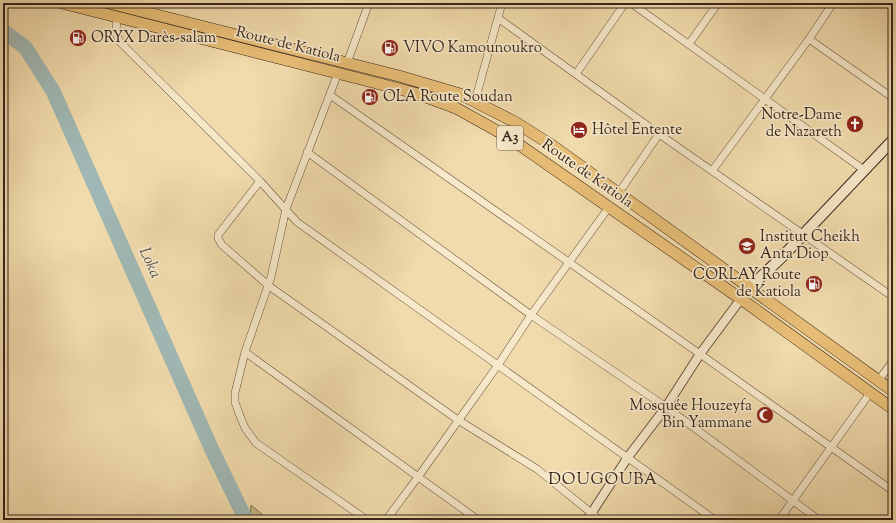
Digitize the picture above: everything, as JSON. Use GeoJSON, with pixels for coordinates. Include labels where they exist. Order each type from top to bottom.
{"type":"FeatureCollection","features":[{"type":"Feature","properties":{"kind":"highway","name":"Route de Katiola"},"geometry":{"type":"LineString","coordinates":[[62,3],[418,94],[456,108],[508,137],[741,299],[893,409]]}},
{"type":"Feature","properties":{"kind":"highway","name":"Route de Katiola"},"geometry":{"type":"LineString","coordinates":[[109,3],[434,86],[460,94],[475,101],[522,126],[553,146],[893,391]]}},
{"type":"Feature","properties":{"kind":"main road"},"geometry":{"type":"LineString","coordinates":[[749,288],[804,234],[893,140]]}},
{"type":"Feature","properties":{"kind":"street"},"geometry":{"type":"LineString","coordinates":[[347,63],[370,3]]}},
{"type":"Feature","properties":{"kind":"street"},"geometry":{"type":"LineString","coordinates":[[475,101],[502,3]]}},
{"type":"Feature","properties":{"kind":"street"},"geometry":{"type":"LineString","coordinates":[[576,74],[624,3]]}},
{"type":"Feature","properties":{"kind":"street"},"geometry":{"type":"LineString","coordinates":[[631,3],[864,170]]}},
{"type":"Feature","properties":{"kind":"street"},"geometry":{"type":"LineString","coordinates":[[689,44],[718,3]]}},
{"type":"Feature","properties":{"kind":"street"},"geometry":{"type":"LineString","coordinates":[[712,171],[809,39],[833,3]]}},
{"type":"Feature","properties":{"kind":"street"},"geometry":{"type":"LineString","coordinates":[[887,3],[893,7]]}},
{"type":"Feature","properties":{"kind":"street"},"geometry":{"type":"LineString","coordinates":[[117,16],[116,33],[120,42],[260,181],[302,227],[716,520]]}},
{"type":"Feature","properties":{"kind":"street"},"geometry":{"type":"LineString","coordinates":[[498,18],[659,134],[893,297]]}},
{"type":"Feature","properties":{"kind":"street"},"geometry":{"type":"LineString","coordinates":[[809,39],[893,98]]}},
{"type":"Feature","properties":{"kind":"street"},"geometry":{"type":"LineString","coordinates":[[338,73],[286,209],[269,286],[245,352],[235,393],[235,402],[245,428],[256,443],[367,520]]}},
{"type":"Feature","properties":{"kind":"street"},"geometry":{"type":"LineString","coordinates":[[330,95],[893,491]]}},
{"type":"Feature","properties":{"kind":"street"},"geometry":{"type":"LineString","coordinates":[[618,194],[659,134]]}},
{"type":"Feature","properties":{"kind":"street"},"geometry":{"type":"LineString","coordinates":[[308,152],[531,315],[666,407],[819,520]]}},
{"type":"Feature","properties":{"kind":"street"},"geometry":{"type":"LineString","coordinates":[[260,181],[220,232],[218,238],[222,245],[269,286],[458,420],[506,451],[531,465],[589,517],[600,520]]}},
{"type":"Feature","properties":{"kind":"street"},"geometry":{"type":"LineString","coordinates":[[386,520],[498,365],[531,315],[609,207]]}},
{"type":"Feature","properties":{"kind":"street"},"geometry":{"type":"LineString","coordinates":[[589,517],[628,457],[666,407],[700,354],[749,288]]}},
{"type":"Feature","properties":{"kind":"street"},"geometry":{"type":"LineString","coordinates":[[245,352],[478,520]]}},
{"type":"Feature","properties":{"kind":"street"},"geometry":{"type":"LineString","coordinates":[[878,381],[893,361]]}},
{"type":"Feature","properties":{"kind":"street"},"geometry":{"type":"LineString","coordinates":[[779,520],[870,393]]}},
{"type":"Feature","properties":{"kind":"green space"},"geometry":{"type":"Polygon","coordinates":[[[251,505],[269,520],[250,520],[251,505]]]}},
{"type":"Feature","properties":{"kind":"waterway","name":"Loka"},"geometry":{"type":"LineString","coordinates":[[3,31],[25,47],[53,91],[212,450],[246,520]]}},
{"type":"Feature","properties":{"kind":"place","name":"ORYX Darès-salam"},"geometry":{"type":"Point","coordinates":[78,38]}},
{"type":"Feature","properties":{"kind":"place","name":"VIVO Kamounoukro"},"geometry":{"type":"Point","coordinates":[390,48]}},
{"type":"Feature","properties":{"kind":"place","name":"OLA Route Soudan"},"geometry":{"type":"Point","coordinates":[370,97]}},
{"type":"Feature","properties":{"kind":"place","name":"Notre-Dame de Nazareth"},"geometry":{"type":"Point","coordinates":[855,124]}},
{"type":"Feature","properties":{"kind":"place","name":"Hôtel Entente"},"geometry":{"type":"Point","coordinates":[579,130]}},
{"type":"Feature","properties":{"kind":"place","name":"Institut Cheikh Anta Diop"},"geometry":{"type":"Point","coordinates":[747,246]}},
{"type":"Feature","properties":{"kind":"place","name":"CORLAY Route de Katiola"},"geometry":{"type":"Point","coordinates":[814,284]}},
{"type":"Feature","properties":{"kind":"place","name":"Mosquée Houzeyfa Bin Yammane"},"geometry":{"type":"Point","coordinates":[765,415]}},
{"type":"Feature","properties":{"kind":"district","name":"DOUGOUBA"},"geometry":{"type":"Point","coordinates":[603,480]}}]}
